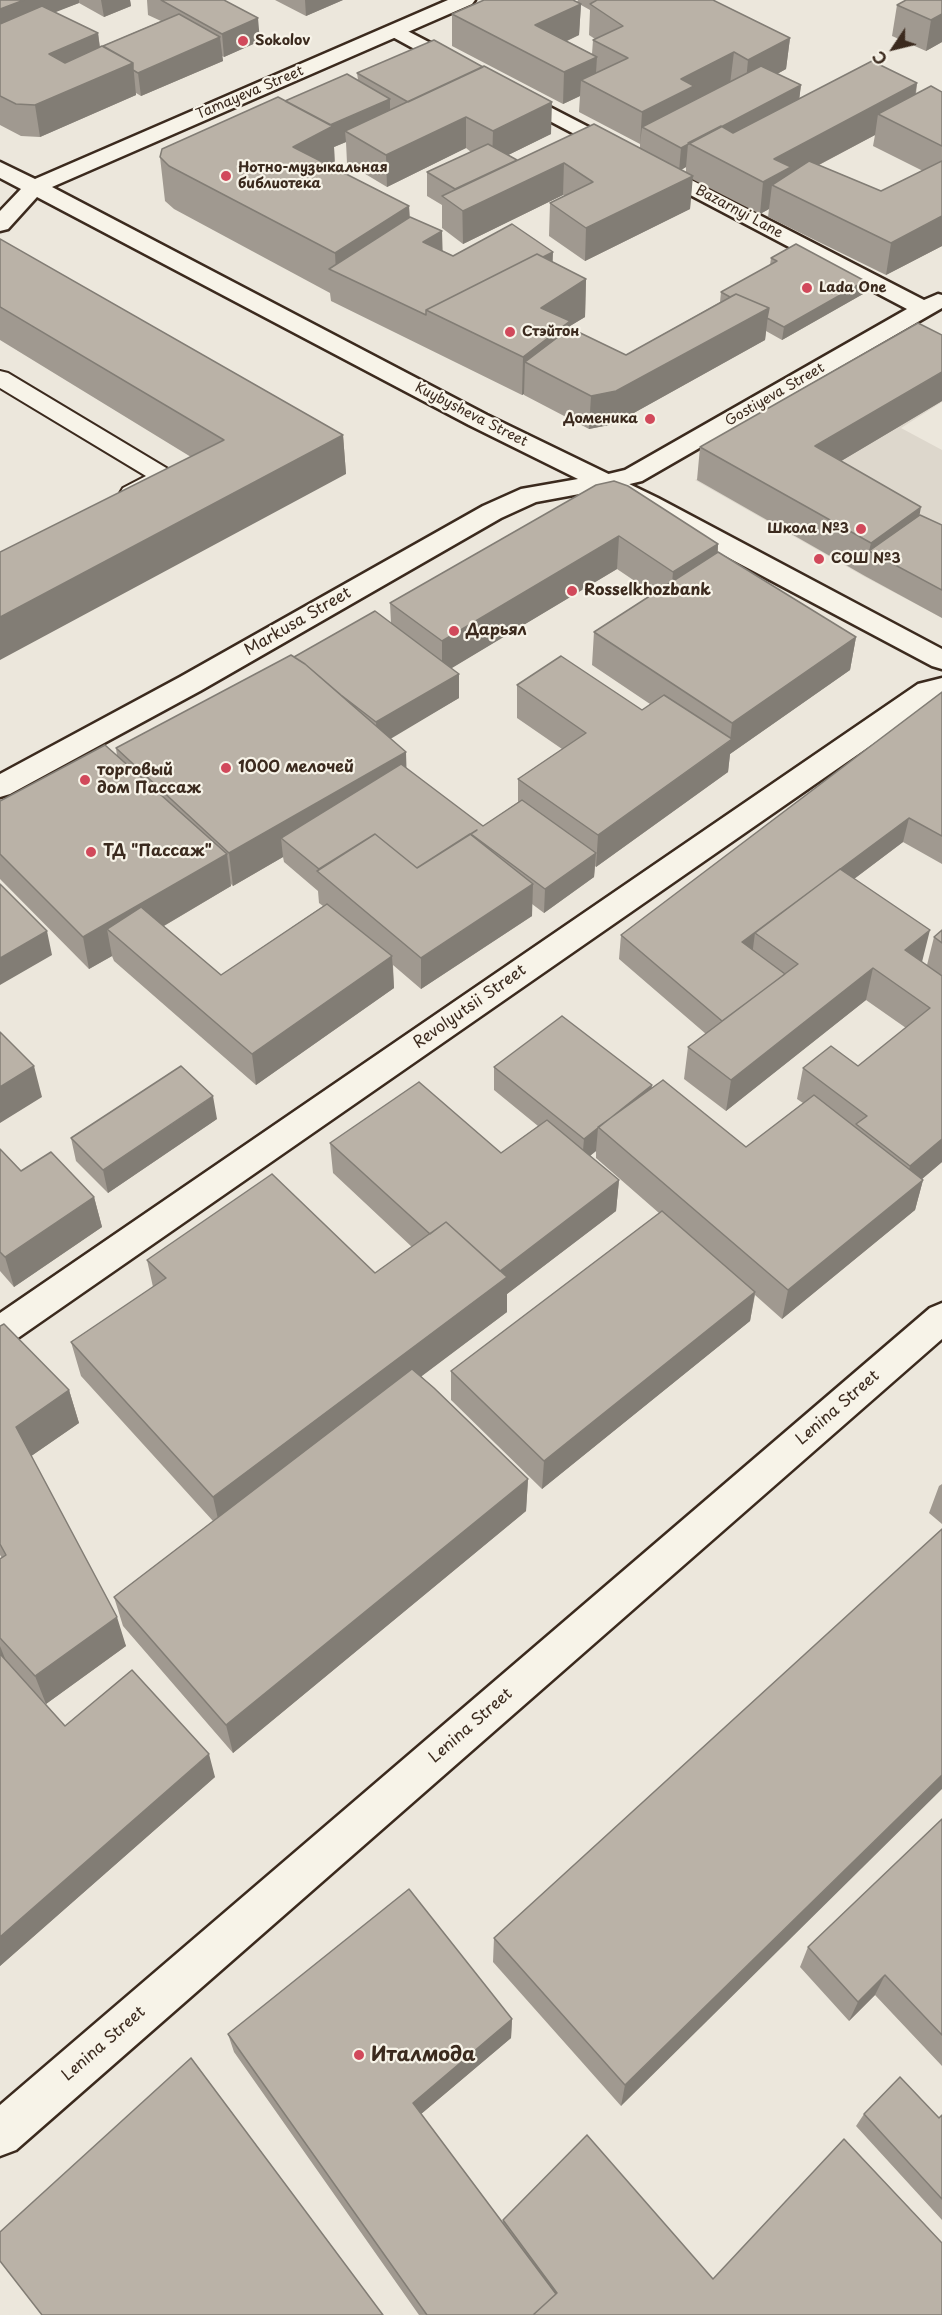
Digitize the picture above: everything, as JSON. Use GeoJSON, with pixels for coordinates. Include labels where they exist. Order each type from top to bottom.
{"type":"FeatureCollection","features":[{"type":"Feature","properties":{"kind":"street","name":"Tamayeva Street"},"geometry":{"type":"LineString","coordinates":[[0,189],[35,187],[465,0]]}},
{"type":"Feature","properties":{"kind":"street","name":"Bazarnyi Lane"},"geometry":{"type":"LineString","coordinates":[[396,31],[488,80],[933,304]]}},
{"type":"Feature","properties":{"kind":"street","name":"Kuybysheva Street"},"geometry":{"type":"LineString","coordinates":[[0,169],[478,420],[605,482],[942,660]]}},
{"type":"Feature","properties":{"kind":"street","name":"Tamayeva Street"},"geometry":{"type":"LineString","coordinates":[[0,224],[35,187]]}},
{"type":"Feature","properties":{"kind":"street","name":"Gostiyeva Street"},"geometry":{"type":"LineString","coordinates":[[605,482],[633,476],[933,304]]}},
{"type":"Feature","properties":{"kind":"street","name":"Markusa Street"},"geometry":{"type":"LineString","coordinates":[[0,787],[190,684],[492,512],[530,495],[605,482]]}},
{"type":"Feature","properties":{"kind":"street","name":"Revolyutsii Street"},"geometry":{"type":"LineString","coordinates":[[0,1332],[928,691],[942,687]]}},
{"type":"Feature","properties":{"kind":"street","name":"Lenina Street"},"geometry":{"type":"LineString","coordinates":[[0,2134],[942,1318]]}},
{"type":"Feature","properties":{"kind":"lane"},"geometry":{"type":"LineString","coordinates":[[0,378],[164,477],[112,503]]}},
{"type":"Feature","properties":{"kind":"shaded area","name":"Школа №3"},"geometry":{"type":"Polygon","coordinates":[[[912,355],[942,370],[942,402],[901,428],[942,450],[942,618],[695,480],[912,355]]]}},
{"type":"Feature","properties":{"kind":"building"},"geometry":{"type":"Polygon","coordinates":[[[0,0],[24,0],[0,9],[0,0]]]}},
{"type":"Feature","properties":{"kind":"building"},"geometry":{"type":"Polygon","coordinates":[[[161,0],[224,0],[258,18],[222,34],[161,0]]]}},
{"type":"Feature","properties":{"kind":"building"},"geometry":{"type":"Polygon","coordinates":[[[484,0],[573,0],[581,4],[535,25],[597,57],[564,72],[452,14],[484,0]]]}},
{"type":"Feature","properties":{"kind":"building"},"geometry":{"type":"Polygon","coordinates":[[[597,0],[713,0],[790,38],[748,60],[734,52],[681,79],[694,86],[642,112],[581,80],[628,58],[593,40],[623,26],[590,4],[597,0]]]}},
{"type":"Feature","properties":{"kind":"building"},"geometry":{"type":"Polygon","coordinates":[[[906,0],[942,0],[942,14],[931,20],[897,5],[906,0]]]}},
{"type":"Feature","properties":{"kind":"building"},"geometry":{"type":"Polygon","coordinates":[[[42,6],[98,33],[49,54],[65,63],[102,46],[133,63],[35,105],[16,104],[0,96],[0,24],[42,6]]]}},
{"type":"Feature","properties":{"kind":"building"},"geometry":{"type":"Polygon","coordinates":[[[179,14],[220,37],[138,73],[133,70],[133,63],[103,46],[179,14]]]}},
{"type":"Feature","properties":{"kind":"building"},"geometry":{"type":"Polygon","coordinates":[[[434,40],[483,67],[408,102],[357,73],[434,40]]]}},
{"type":"Feature","properties":{"kind":"building"},"geometry":{"type":"Polygon","coordinates":[[[872,61],[917,83],[774,159],[791,167],[763,182],[688,143],[721,126],[733,133],[872,61]]]}},
{"type":"Feature","properties":{"kind":"building"},"geometry":{"type":"Polygon","coordinates":[[[484,66],[552,102],[493,131],[466,117],[386,155],[345,131],[484,66]]]}},
{"type":"Feature","properties":{"kind":"building"},"geometry":{"type":"Polygon","coordinates":[[[761,66],[801,85],[681,148],[642,127],[761,66]]]}},
{"type":"Feature","properties":{"kind":"building"},"geometry":{"type":"Polygon","coordinates":[[[347,74],[390,99],[330,125],[285,101],[347,74]]]}},
{"type":"Feature","properties":{"kind":"building"},"geometry":{"type":"Polygon","coordinates":[[[931,86],[942,92],[942,146],[878,114],[931,86]]]}},
{"type":"Feature","properties":{"kind":"building"},"geometry":{"type":"Polygon","coordinates":[[[278,97],[333,126],[293,147],[409,206],[335,253],[169,166],[160,157],[162,149],[278,97]]]}},
{"type":"Feature","properties":{"kind":"building"},"geometry":{"type":"Polygon","coordinates":[[[594,124],[693,176],[586,228],[550,203],[593,182],[564,163],[463,211],[442,196],[594,124]]]}},
{"type":"Feature","properties":{"kind":"building"},"geometry":{"type":"Polygon","coordinates":[[[488,144],[517,160],[455,189],[427,172],[488,144]]]}},
{"type":"Feature","properties":{"kind":"building"},"geometry":{"type":"Polygon","coordinates":[[[809,161],[881,191],[942,161],[942,216],[891,243],[772,185],[809,161]]]}},
{"type":"Feature","properties":{"kind":"building"},"geometry":{"type":"Polygon","coordinates":[[[410,217],[442,231],[423,242],[453,256],[512,224],[553,252],[543,257],[537,254],[426,310],[426,315],[329,269],[410,217]]]}},
{"type":"Feature","properties":{"kind":"building"},"geometry":{"type":"Polygon","coordinates":[[[0,239],[343,435],[0,617],[0,552],[224,440],[0,307],[0,239]]]}},
{"type":"Feature","properties":{"kind":"building"},"geometry":{"type":"Polygon","coordinates":[[[796,244],[865,281],[784,327],[767,318],[769,308],[736,294],[730,297],[721,292],[777,261],[771,258],[796,244]]]}},
{"type":"Feature","properties":{"kind":"building"},"geometry":{"type":"Polygon","coordinates":[[[537,254],[586,279],[541,308],[570,321],[523,357],[426,310],[537,254]]]}},
{"type":"Feature","properties":{"kind":"building"},"geometry":{"type":"Polygon","coordinates":[[[736,294],[769,308],[616,391],[591,396],[525,362],[570,328],[626,355],[736,294]]]}},
{"type":"Feature","properties":{"kind":"building"},"geometry":{"type":"Polygon","coordinates":[[[918,323],[942,335],[942,372],[815,446],[921,507],[871,543],[700,447],[918,323]]]}},
{"type":"Feature","properties":{"kind":"building"},"geometry":{"type":"Polygon","coordinates":[[[614,481],[628,486],[718,544],[673,572],[619,536],[442,641],[390,603],[596,485],[614,481]]]}},
{"type":"Feature","properties":{"kind":"building"},"geometry":{"type":"Polygon","coordinates":[[[920,515],[942,525],[942,590],[869,551],[920,515]]]}},
{"type":"Feature","properties":{"kind":"building"},"geometry":{"type":"Polygon","coordinates":[[[718,552],[856,637],[732,723],[594,632],[718,552]]]}},
{"type":"Feature","properties":{"kind":"building"},"geometry":{"type":"Polygon","coordinates":[[[375,611],[459,674],[376,722],[294,657],[375,611]]]}},
{"type":"Feature","properties":{"kind":"building"},"geometry":{"type":"Polygon","coordinates":[[[291,655],[305,664],[406,752],[229,853],[116,748],[291,655]]]}},
{"type":"Feature","properties":{"kind":"building"},"geometry":{"type":"Polygon","coordinates":[[[561,656],[642,710],[664,695],[732,739],[598,835],[518,779],[586,733],[517,685],[561,656]]]}},
{"type":"Feature","properties":{"kind":"building"},"geometry":{"type":"Polygon","coordinates":[[[942,692],[942,836],[909,818],[742,942],[785,974],[722,1021],[621,935],[942,692]]]}},
{"type":"Feature","properties":{"kind":"building"},"geometry":{"type":"Polygon","coordinates":[[[105,745],[227,854],[83,937],[0,854],[0,801],[105,745]]]}},
{"type":"Feature","properties":{"kind":"building"},"geometry":{"type":"Polygon","coordinates":[[[401,764],[483,826],[522,800],[596,853],[545,889],[471,834],[477,830],[417,868],[375,834],[319,869],[281,838],[401,764]]]}},
{"type":"Feature","properties":{"kind":"building"},"geometry":{"type":"Polygon","coordinates":[[[375,834],[417,868],[470,834],[533,884],[421,958],[317,871],[375,834]]]}},
{"type":"Feature","properties":{"kind":"building"},"geometry":{"type":"Polygon","coordinates":[[[840,869],[930,930],[905,950],[942,976],[942,1139],[910,1166],[856,1124],[867,1116],[803,1068],[831,1046],[858,1066],[930,1008],[873,968],[731,1080],[688,1047],[798,964],[755,933],[840,869]]]}},
{"type":"Feature","properties":{"kind":"building"},"geometry":{"type":"Polygon","coordinates":[[[0,884],[47,931],[0,958],[0,884]]]}},
{"type":"Feature","properties":{"kind":"building"},"geometry":{"type":"Polygon","coordinates":[[[327,904],[392,956],[252,1054],[107,929],[141,907],[221,975],[327,904]]]}},
{"type":"Feature","properties":{"kind":"building"},"geometry":{"type":"Polygon","coordinates":[[[942,930],[942,943],[934,937],[942,930]]]}},
{"type":"Feature","properties":{"kind":"building"},"geometry":{"type":"Polygon","coordinates":[[[562,1016],[652,1085],[584,1139],[494,1067],[562,1016]]]}},
{"type":"Feature","properties":{"kind":"building"},"geometry":{"type":"Polygon","coordinates":[[[0,1032],[34,1066],[0,1087],[0,1032]]]}},
{"type":"Feature","properties":{"kind":"building"},"geometry":{"type":"Polygon","coordinates":[[[181,1066],[213,1096],[103,1170],[71,1138],[181,1066]]]}},
{"type":"Feature","properties":{"kind":"building"},"geometry":{"type":"Polygon","coordinates":[[[663,1080],[746,1147],[814,1095],[923,1180],[788,1290],[598,1127],[663,1080]]]}},
{"type":"Feature","properties":{"kind":"building"},"geometry":{"type":"Polygon","coordinates":[[[419,1082],[501,1153],[547,1120],[619,1180],[500,1271],[446,1222],[430,1234],[330,1143],[419,1082]]]}},
{"type":"Feature","properties":{"kind":"building"},"geometry":{"type":"Polygon","coordinates":[[[0,1149],[21,1171],[51,1152],[94,1197],[5,1257],[0,1252],[0,1149]]]}},
{"type":"Feature","properties":{"kind":"building"},"geometry":{"type":"Polygon","coordinates":[[[272,1174],[375,1273],[446,1222],[507,1277],[213,1497],[71,1342],[166,1278],[147,1260],[272,1174]]]}},
{"type":"Feature","properties":{"kind":"building"},"geometry":{"type":"Polygon","coordinates":[[[662,1211],[755,1292],[544,1461],[451,1371],[662,1211]]]}},
{"type":"Feature","properties":{"kind":"building"},"geometry":{"type":"Polygon","coordinates":[[[4,1324],[69,1390],[16,1427],[117,1617],[35,1676],[0,1638],[0,1559],[6,1555],[0,1544],[0,1326],[4,1324]]]}},
{"type":"Feature","properties":{"kind":"building"},"geometry":{"type":"Polygon","coordinates":[[[412,1369],[528,1479],[226,1725],[114,1597],[412,1369]]]}},
{"type":"Feature","properties":{"kind":"building"},"geometry":{"type":"Polygon","coordinates":[[[942,1529],[942,1775],[625,2085],[494,1938],[942,1529]]]}},
{"type":"Feature","properties":{"kind":"building"},"geometry":{"type":"Polygon","coordinates":[[[0,1654],[65,1726],[132,1670],[209,1754],[0,1937],[0,1654]]]}},
{"type":"Feature","properties":{"kind":"building"},"geometry":{"type":"Polygon","coordinates":[[[942,1819],[942,2035],[885,1975],[858,2002],[808,1947],[942,1819]]]}},
{"type":"Feature","properties":{"kind":"building"},"geometry":{"type":"Polygon","coordinates":[[[409,1889],[512,2019],[413,2103],[556,2294],[533,2315],[427,2315],[228,2034],[409,1889]]]}},
{"type":"Feature","properties":{"kind":"building"},"geometry":{"type":"Polygon","coordinates":[[[191,2058],[383,2315],[42,2315],[0,2261],[0,2232],[191,2058]]]}},
{"type":"Feature","properties":{"kind":"building"},"geometry":{"type":"Polygon","coordinates":[[[900,2077],[939,2118],[942,2115],[942,2199],[864,2114],[900,2077]]]}},
{"type":"Feature","properties":{"kind":"building"},"geometry":{"type":"Polygon","coordinates":[[[587,2135],[713,2279],[844,2139],[942,2243],[942,2315],[533,2315],[557,2293],[503,2220],[587,2135]]]}},
{"type":"Feature","properties":{"kind":"place","name":"Sokolov"},"geometry":{"type":"Point","coordinates":[243,41]}},
{"type":"Feature","properties":{"kind":"place","name":"Нотно-музыкальная библиотека"},"geometry":{"type":"Point","coordinates":[226,176]}},
{"type":"Feature","properties":{"kind":"place","name":"Lada One"},"geometry":{"type":"Point","coordinates":[807,288]}},
{"type":"Feature","properties":{"kind":"place","name":"Стэйтон"},"geometry":{"type":"Point","coordinates":[510,332]}},
{"type":"Feature","properties":{"kind":"place","name":"Доменика"},"geometry":{"type":"Point","coordinates":[650,419]}},
{"type":"Feature","properties":{"kind":"place","name":"Школа №3"},"geometry":{"type":"Point","coordinates":[861,529]}},
{"type":"Feature","properties":{"kind":"place","name":"СОШ №3"},"geometry":{"type":"Point","coordinates":[819,559]}},
{"type":"Feature","properties":{"kind":"place","name":"Rosselkhozbank"},"geometry":{"type":"Point","coordinates":[572,591]}},
{"type":"Feature","properties":{"kind":"place","name":"Дарьял"},"geometry":{"type":"Point","coordinates":[454,631]}},
{"type":"Feature","properties":{"kind":"place","name":"1000 мелочей"},"geometry":{"type":"Point","coordinates":[226,768]}},
{"type":"Feature","properties":{"kind":"place","name":"торговый дом Пассаж"},"geometry":{"type":"Point","coordinates":[85,780]}},
{"type":"Feature","properties":{"kind":"place","name":"ТД \"Пассаж\""},"geometry":{"type":"Point","coordinates":[91,852]}},
{"type":"Feature","properties":{"kind":"place","name":"Италмода"},"geometry":{"type":"Point","coordinates":[359,2055]}}]}
